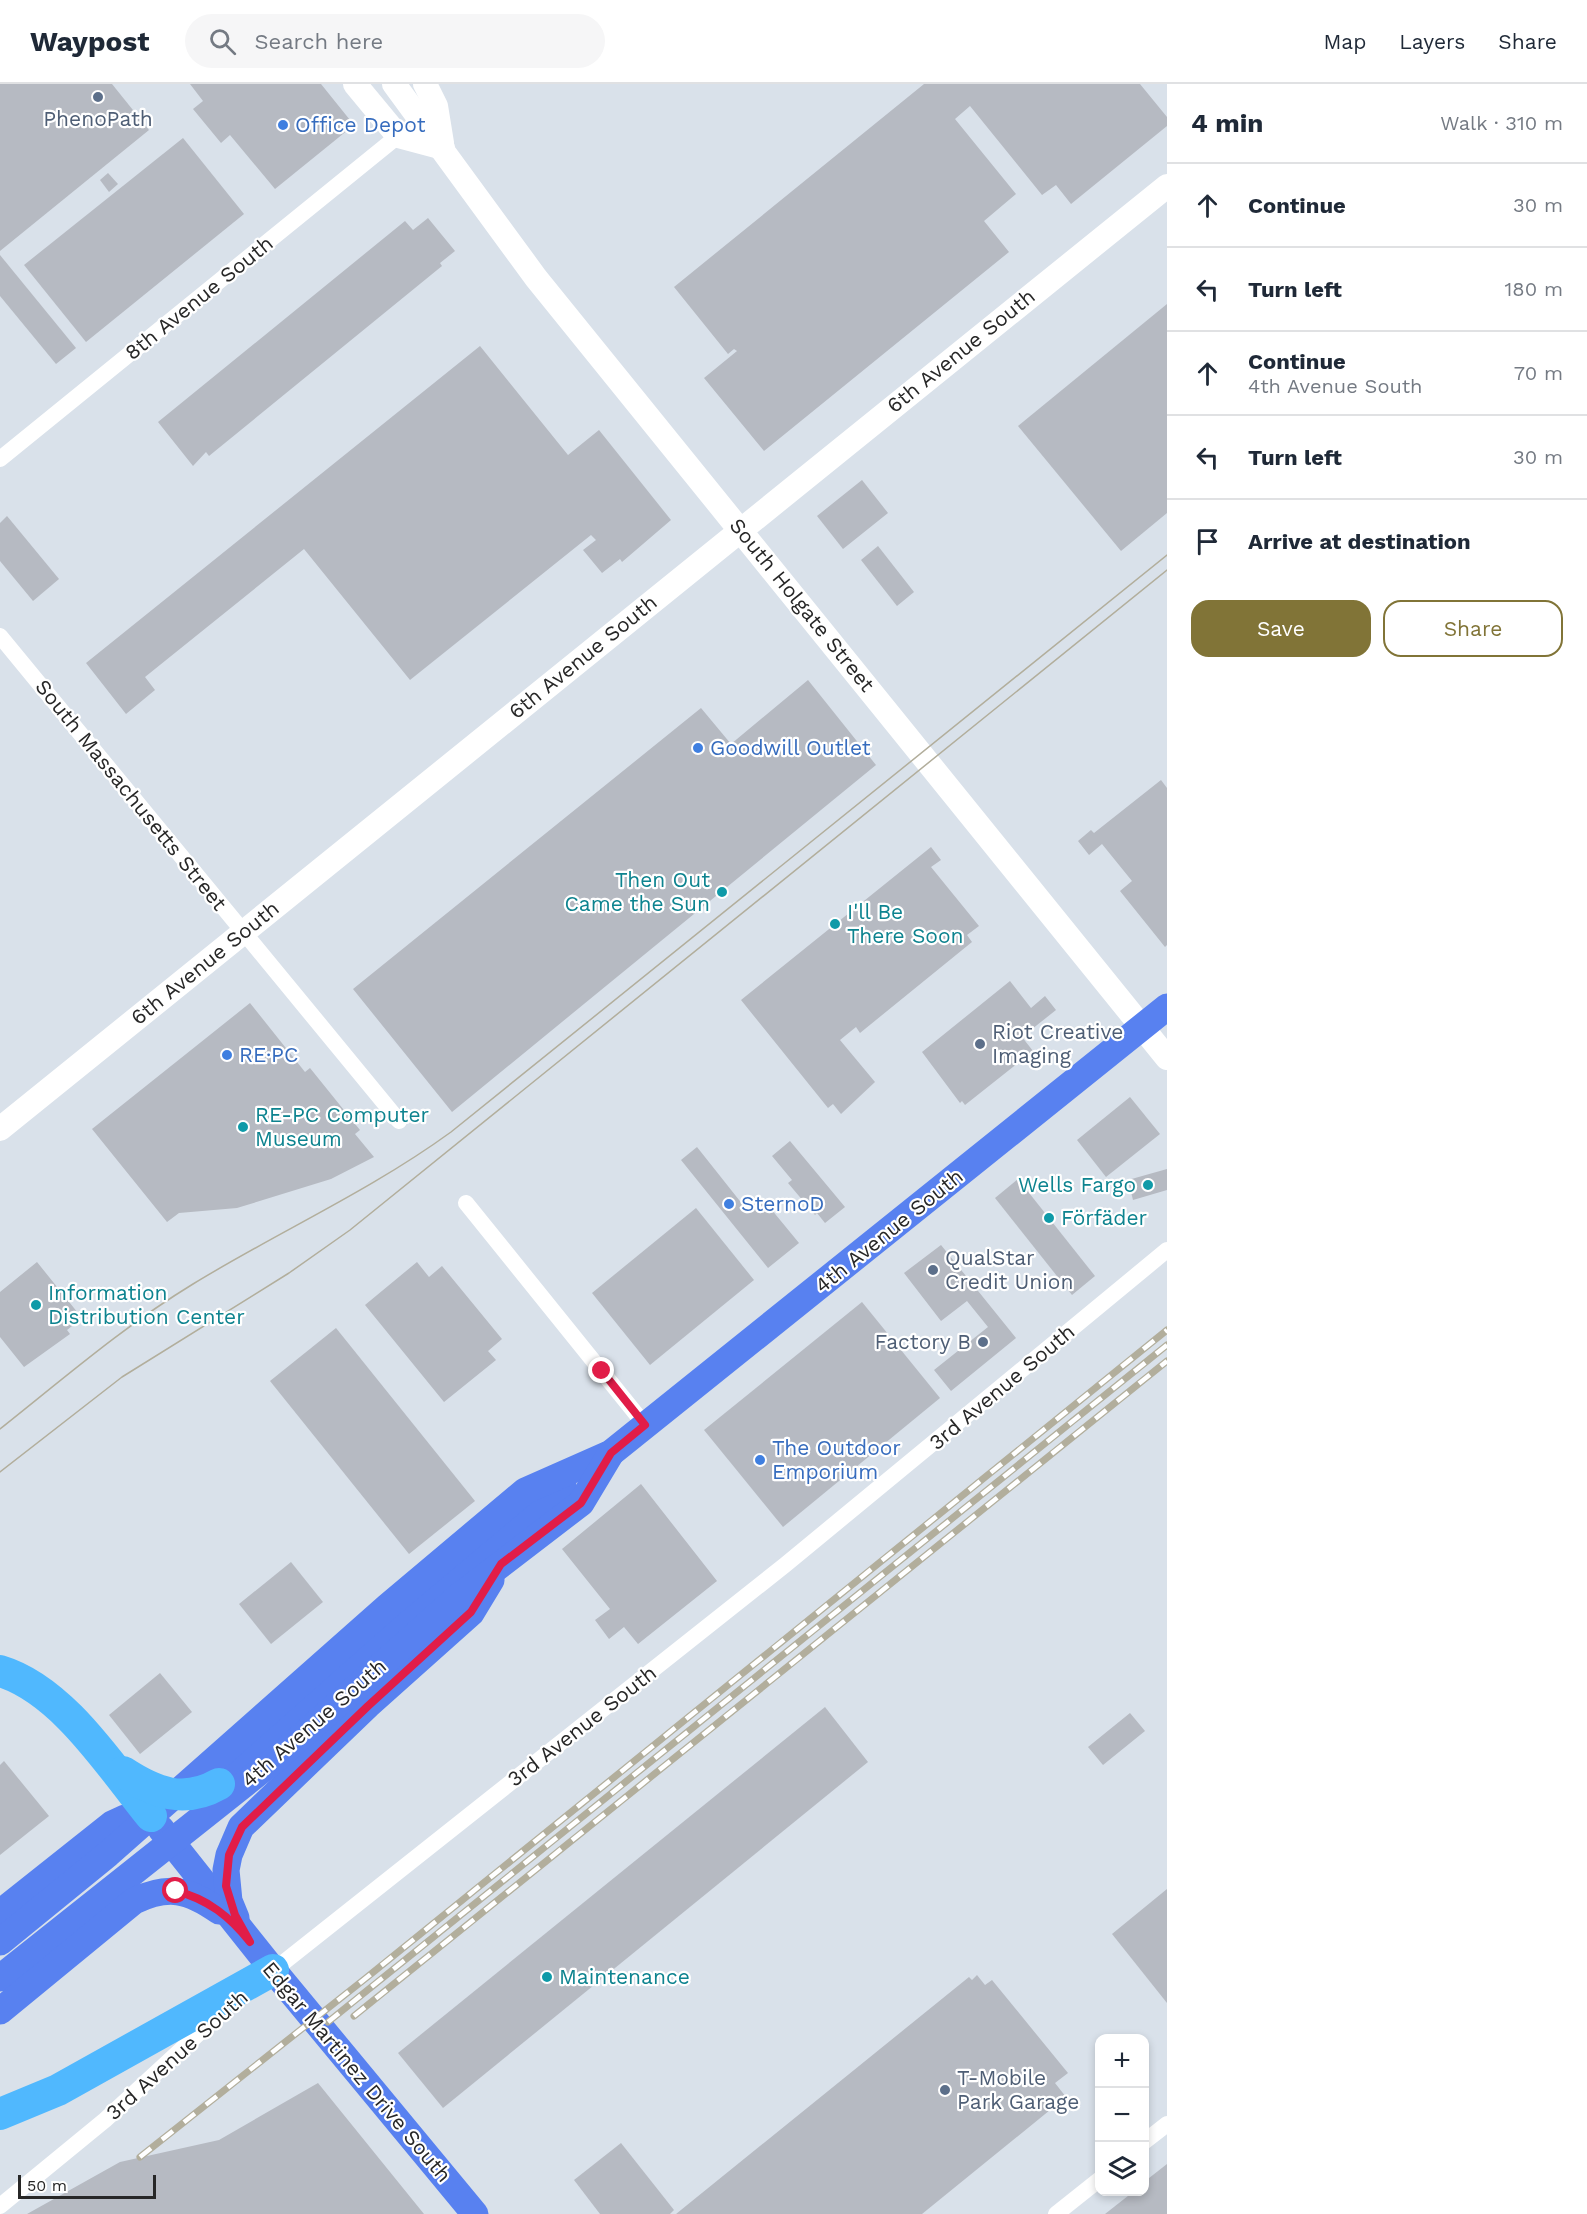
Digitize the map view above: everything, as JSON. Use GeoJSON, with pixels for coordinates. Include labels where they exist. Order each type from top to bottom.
{"type":"FeatureCollection","features":[{"type":"Feature","properties":{"kind":"highway"},"geometry":{"type":"LineString","coordinates":[[0,1671],[24,1681],[61,1707],[159,1826]]}},
{"type":"Feature","properties":{"kind":"highway"},"geometry":{"type":"LineString","coordinates":[[102,1756],[149,1788],[164,1794],[189,1795],[219,1784]]}},
{"type":"Feature","properties":{"kind":"highway"},"geometry":{"type":"LineString","coordinates":[[0,2114],[57,2090],[273,1970]]}},
{"type":"Feature","properties":{"kind":"main road","name":"4th Avenue South"},"geometry":{"type":"LineString","coordinates":[[0,1942],[108,1854],[387,1607],[525,1491],[611,1453],[1167,1007]]}},
{"type":"Feature","properties":{"kind":"main road","name":"4th Avenue South"},"geometry":{"type":"LineString","coordinates":[[0,1978],[277,1758],[457,1598],[581,1503],[611,1453]]}},
{"type":"Feature","properties":{"kind":"main road"},"geometry":{"type":"LineString","coordinates":[[134,1901],[145,1882],[155,1852],[159,1826],[219,1784],[401,1621],[538,1505],[566,1482],[611,1453]]}},
{"type":"Feature","properties":{"kind":"main road"},"geometry":{"type":"LineString","coordinates":[[250,1942],[235,1915],[226,1886],[229,1855],[242,1827],[351,1721],[471,1612],[501,1564]]}},
{"type":"Feature","properties":{"kind":"main road"},"geometry":{"type":"LineString","coordinates":[[0,1913],[112,1824],[125,1818],[159,1826]]}},
{"type":"Feature","properties":{"kind":"main road","name":"Edgar Martinez Drive South"},"geometry":{"type":"LineString","coordinates":[[159,1826],[250,1942],[475,2214]]}},
{"type":"Feature","properties":{"kind":"main road"},"geometry":{"type":"LineString","coordinates":[[0,2012],[134,1901],[154,1892],[176,1891],[198,1898],[233,1921]]}},
{"type":"Feature","properties":{"kind":"street"},"geometry":{"type":"LineString","coordinates":[[355,84],[398,136],[443,148]]}},
{"type":"Feature","properties":{"kind":"street","name":"South Holgate Street"},"geometry":{"type":"LineString","coordinates":[[394,84],[536,278],[1167,1058]]}},
{"type":"Feature","properties":{"kind":"street","name":"South Holgate Street"},"geometry":{"type":"LineString","coordinates":[[425,84],[436,106],[443,148]]}},
{"type":"Feature","properties":{"kind":"street","name":"8th Avenue South"},"geometry":{"type":"LineString","coordinates":[[0,459],[398,136]]}},
{"type":"Feature","properties":{"kind":"street","name":"6th Avenue South"},"geometry":{"type":"LineString","coordinates":[[0,1129],[1167,186]]}},
{"type":"Feature","properties":{"kind":"street","name":"South Massachusetts Street"},"geometry":{"type":"LineString","coordinates":[[0,636],[399,1121]]}},
{"type":"Feature","properties":{"kind":"street"},"geometry":{"type":"LineString","coordinates":[[466,1203],[645,1425]]}},
{"type":"Feature","properties":{"kind":"street","name":"3rd Avenue South"},"geometry":{"type":"LineString","coordinates":[[0,2206],[105,2120],[231,2004],[785,1565],[1167,1250]]}},
{"type":"Feature","properties":{"kind":"street"},"geometry":{"type":"LineString","coordinates":[[1149,2138],[1167,2124]]}},
{"type":"Feature","properties":{"kind":"street"},"geometry":{"type":"LineString","coordinates":[[1056,2214],[1095,2183]]}},
{"type":"Feature","properties":{"kind":"building"},"geometry":{"type":"Polygon","coordinates":[[[0,84],[112,84],[149,130],[0,251],[0,84]]]}},
{"type":"Feature","properties":{"kind":"building"},"geometry":{"type":"Polygon","coordinates":[[[190,84],[321,84],[354,125],[275,189],[230,135],[221,143],[193,109],[203,101],[190,84]]]}},
{"type":"Feature","properties":{"kind":"building"},"geometry":{"type":"Polygon","coordinates":[[[924,84],[1140,84],[1167,117],[1167,126],[1071,204],[1056,185],[1042,195],[970,106],[955,119],[1016,194],[984,221],[1009,252],[764,451],[704,378],[737,351],[734,349],[728,354],[674,287],[924,84]]]}},
{"type":"Feature","properties":{"kind":"building"},"geometry":{"type":"Polygon","coordinates":[[[183,138],[244,214],[86,342],[24,265],[183,138]]]}},
{"type":"Feature","properties":{"kind":"building"},"geometry":{"type":"Polygon","coordinates":[[[108,173],[118,184],[109,192],[100,180],[108,173]]]}},
{"type":"Feature","properties":{"kind":"building"},"geometry":{"type":"Polygon","coordinates":[[[428,218],[455,251],[440,263],[442,266],[209,456],[206,452],[193,466],[158,422],[405,221],[413,230],[428,218]]]}},
{"type":"Feature","properties":{"kind":"building"},"geometry":{"type":"Polygon","coordinates":[[[0,255],[76,348],[56,364],[0,296],[0,255]]]}},
{"type":"Feature","properties":{"kind":"building"},"geometry":{"type":"Polygon","coordinates":[[[1167,304],[1167,513],[1121,551],[1018,426],[1167,304]]]}},
{"type":"Feature","properties":{"kind":"building"},"geometry":{"type":"Polygon","coordinates":[[[480,346],[568,455],[599,430],[671,520],[622,562],[620,559],[602,573],[583,550],[596,540],[591,535],[410,680],[304,549],[145,677],[155,690],[126,714],[86,663],[480,346]]]}},
{"type":"Feature","properties":{"kind":"building"},"geometry":{"type":"Polygon","coordinates":[[[862,480],[888,513],[843,549],[817,516],[862,480]]]}},
{"type":"Feature","properties":{"kind":"building"},"geometry":{"type":"Polygon","coordinates":[[[7,516],[59,579],[33,601],[0,561],[0,523],[7,516]]]}},
{"type":"Feature","properties":{"kind":"building"},"geometry":{"type":"Polygon","coordinates":[[[878,546],[914,592],[897,606],[861,560],[878,546]]]}},
{"type":"Feature","properties":{"kind":"building"},"geometry":{"type":"Polygon","coordinates":[[[808,680],[876,765],[452,1112],[353,989],[701,708],[731,744],[808,680]]]}},
{"type":"Feature","properties":{"kind":"building"},"geometry":{"type":"Polygon","coordinates":[[[1161,780],[1167,788],[1167,945],[1165,947],[1120,891],[1132,881],[1102,844],[1089,855],[1078,841],[1091,830],[1094,833],[1161,780]]]}},
{"type":"Feature","properties":{"kind":"building"},"geometry":{"type":"Polygon","coordinates":[[[931,847],[941,860],[931,867],[979,926],[967,935],[972,942],[860,1033],[856,1027],[840,1040],[875,1082],[841,1114],[833,1104],[828,1108],[741,1000],[931,847]]]}},
{"type":"Feature","properties":{"kind":"building","name":"Riot Creative Imaging"},"geometry":{"type":"Polygon","coordinates":[[[1010,981],[1031,1008],[1045,996],[1056,1010],[1022,1037],[1033,1051],[965,1105],[962,1101],[960,1103],[922,1052],[1010,981]]]}},
{"type":"Feature","properties":{"kind":"building"},"geometry":{"type":"Polygon","coordinates":[[[250,1003],[305,1072],[310,1068],[360,1130],[355,1134],[374,1157],[331,1179],[237,1208],[179,1213],[167,1222],[92,1129],[250,1003]]]}},
{"type":"Feature","properties":{"kind":"building"},"geometry":{"type":"Polygon","coordinates":[[[1130,1097],[1160,1134],[1106,1177],[1077,1140],[1130,1097]]]}},
{"type":"Feature","properties":{"kind":"building"},"geometry":{"type":"Polygon","coordinates":[[[790,1141],[845,1207],[825,1223],[817,1213],[815,1215],[788,1183],[792,1180],[772,1156],[790,1141]]]}},
{"type":"Feature","properties":{"kind":"building","name":"SternoD"},"geometry":{"type":"Polygon","coordinates":[[[697,1147],[747,1210],[762,1198],[799,1243],[768,1268],[681,1160],[697,1147]]]}},
{"type":"Feature","properties":{"kind":"building","name":"Wells Fargo"},"geometry":{"type":"Polygon","coordinates":[[[1167,1169],[1167,1190],[1133,1200],[1128,1180],[1167,1169]]]}},
{"type":"Feature","properties":{"kind":"building"},"geometry":{"type":"Polygon","coordinates":[[[1018,1179],[1095,1276],[1072,1295],[995,1198],[1018,1179]]]}},
{"type":"Feature","properties":{"kind":"building"},"geometry":{"type":"Polygon","coordinates":[[[696,1208],[754,1280],[650,1365],[592,1293],[696,1208]]]}},
{"type":"Feature","properties":{"kind":"building"},"geometry":{"type":"Polygon","coordinates":[[[941,1245],[1016,1338],[951,1391],[934,1370],[988,1327],[967,1301],[941,1321],[904,1273],[941,1245]]]}},
{"type":"Feature","properties":{"kind":"building","name":"Information Distribution Center"},"geometry":{"type":"Polygon","coordinates":[[[37,1262],[82,1318],[67,1330],[70,1334],[24,1367],[0,1337],[0,1292],[37,1262]]]}},
{"type":"Feature","properties":{"kind":"building"},"geometry":{"type":"Polygon","coordinates":[[[417,1262],[429,1277],[442,1266],[502,1339],[488,1351],[496,1360],[444,1402],[365,1305],[417,1262]]]}},
{"type":"Feature","properties":{"kind":"building"},"geometry":{"type":"Polygon","coordinates":[[[862,1302],[940,1398],[783,1527],[704,1430],[862,1302]]]}},
{"type":"Feature","properties":{"kind":"building"},"geometry":{"type":"Polygon","coordinates":[[[336,1328],[475,1501],[409,1554],[270,1381],[336,1328]]]}},
{"type":"Feature","properties":{"kind":"building"},"geometry":{"type":"Polygon","coordinates":[[[641,1484],[717,1581],[638,1644],[624,1627],[609,1639],[595,1620],[610,1609],[562,1549],[641,1484]]]}},
{"type":"Feature","properties":{"kind":"building"},"geometry":{"type":"Polygon","coordinates":[[[291,1562],[323,1602],[271,1644],[239,1604],[291,1562]]]}},
{"type":"Feature","properties":{"kind":"building"},"geometry":{"type":"Polygon","coordinates":[[[160,1673],[192,1712],[140,1754],[109,1715],[160,1673]]]}},
{"type":"Feature","properties":{"kind":"building","name":"Maintenance"},"geometry":{"type":"Polygon","coordinates":[[[825,1707],[868,1762],[443,2108],[398,2053],[825,1707]]]}},
{"type":"Feature","properties":{"kind":"building"},"geometry":{"type":"Polygon","coordinates":[[[1130,1713],[1145,1731],[1103,1765],[1088,1747],[1130,1713]]]}},
{"type":"Feature","properties":{"kind":"building"},"geometry":{"type":"Polygon","coordinates":[[[4,1761],[49,1816],[0,1855],[0,1765],[4,1761]]]}},
{"type":"Feature","properties":{"kind":"building"},"geometry":{"type":"Polygon","coordinates":[[[1167,1889],[1167,2003],[1112,1934],[1167,1889]]]}},
{"type":"Feature","properties":{"kind":"building","name":"T-Mobile Park Garage"},"geometry":{"type":"Polygon","coordinates":[[[977,1975],[985,1985],[992,1980],[1068,2073],[1055,2083],[1066,2097],[922,2214],[676,2214],[969,1977],[972,1980],[977,1975]]]}},
{"type":"Feature","properties":{"kind":"building"},"geometry":{"type":"Polygon","coordinates":[[[318,2083],[424,2214],[27,2214],[120,2162],[219,2140],[318,2083]]]}},
{"type":"Feature","properties":{"kind":"building"},"geometry":{"type":"Polygon","coordinates":[[[621,2143],[674,2210],[670,2214],[600,2214],[574,2180],[621,2143]]]}},
{"type":"Feature","properties":{"kind":"building"},"geometry":{"type":"Polygon","coordinates":[[[1167,2164],[1167,2214],[1105,2214],[1128,2196],[1149,2196],[1149,2178],[1167,2164]]]}},
{"type":"Feature","properties":{"kind":"tram line"},"geometry":{"type":"LineString","coordinates":[[0,1429],[94,1354],[167,1300],[356,1192],[451,1132],[1167,555]]}},
{"type":"Feature","properties":{"kind":"tram line"},"geometry":{"type":"LineString","coordinates":[[0,1472],[122,1377],[289,1273],[350,1230],[1167,570]]}},
{"type":"Feature","properties":{"kind":"railway"},"geometry":{"type":"LineString","coordinates":[[140,2157],[366,1978],[1167,1330]]}},
{"type":"Feature","properties":{"kind":"railway"},"geometry":{"type":"LineString","coordinates":[[328,2022],[1167,1345]]}},
{"type":"Feature","properties":{"kind":"railway"},"geometry":{"type":"LineString","coordinates":[[354,2016],[1167,1361]]}},
{"type":"Feature","properties":{"kind":"place","name":"PhenoPath"},"geometry":{"type":"Point","coordinates":[98,97]}},
{"type":"Feature","properties":{"kind":"place","name":"Office Depot"},"geometry":{"type":"Point","coordinates":[283,125]}},
{"type":"Feature","properties":{"kind":"place","name":"Goodwill Outlet"},"geometry":{"type":"Point","coordinates":[698,748]}},
{"type":"Feature","properties":{"kind":"place","name":"Then Out Came the Sun"},"geometry":{"type":"Point","coordinates":[722,892]}},
{"type":"Feature","properties":{"kind":"place","name":"I'll Be There Soon"},"geometry":{"type":"Point","coordinates":[835,924]}},
{"type":"Feature","properties":{"kind":"place","name":"Riot Creative Imaging"},"geometry":{"type":"Point","coordinates":[980,1044]}},
{"type":"Feature","properties":{"kind":"place","name":"RE∙PC"},"geometry":{"type":"Point","coordinates":[227,1055]}},
{"type":"Feature","properties":{"kind":"place","name":"RE-PC Computer Museum"},"geometry":{"type":"Point","coordinates":[243,1127]}},
{"type":"Feature","properties":{"kind":"place","name":"Wells Fargo"},"geometry":{"type":"Point","coordinates":[1148,1185]}},
{"type":"Feature","properties":{"kind":"place","name":"SternoD"},"geometry":{"type":"Point","coordinates":[729,1204]}},
{"type":"Feature","properties":{"kind":"place","name":"Förfäder"},"geometry":{"type":"Point","coordinates":[1049,1218]}},
{"type":"Feature","properties":{"kind":"place","name":"QualStar Credit Union"},"geometry":{"type":"Point","coordinates":[933,1270]}},
{"type":"Feature","properties":{"kind":"place","name":"Information Distribution Center"},"geometry":{"type":"Point","coordinates":[36,1305]}},
{"type":"Feature","properties":{"kind":"place","name":"Factory B"},"geometry":{"type":"Point","coordinates":[983,1342]}},
{"type":"Feature","properties":{"kind":"place","name":"The Outdoor Emporium"},"geometry":{"type":"Point","coordinates":[760,1460]}},
{"type":"Feature","properties":{"kind":"place","name":"Maintenance"},"geometry":{"type":"Point","coordinates":[547,1977]}},
{"type":"Feature","properties":{"kind":"place","name":"T-Mobile Park Garage"},"geometry":{"type":"Point","coordinates":[945,2090]}},
{"type":"Feature","properties":{"kind":"route"},"geometry":{"type":"LineString","coordinates":[[176,1891],[207,1903],[233,1921],[250,1942],[235,1915],[226,1886],[229,1855],[242,1827],[251,1815],[471,1612],[501,1564],[581,1503],[611,1453],[645,1425],[602,1371]]}}]}
